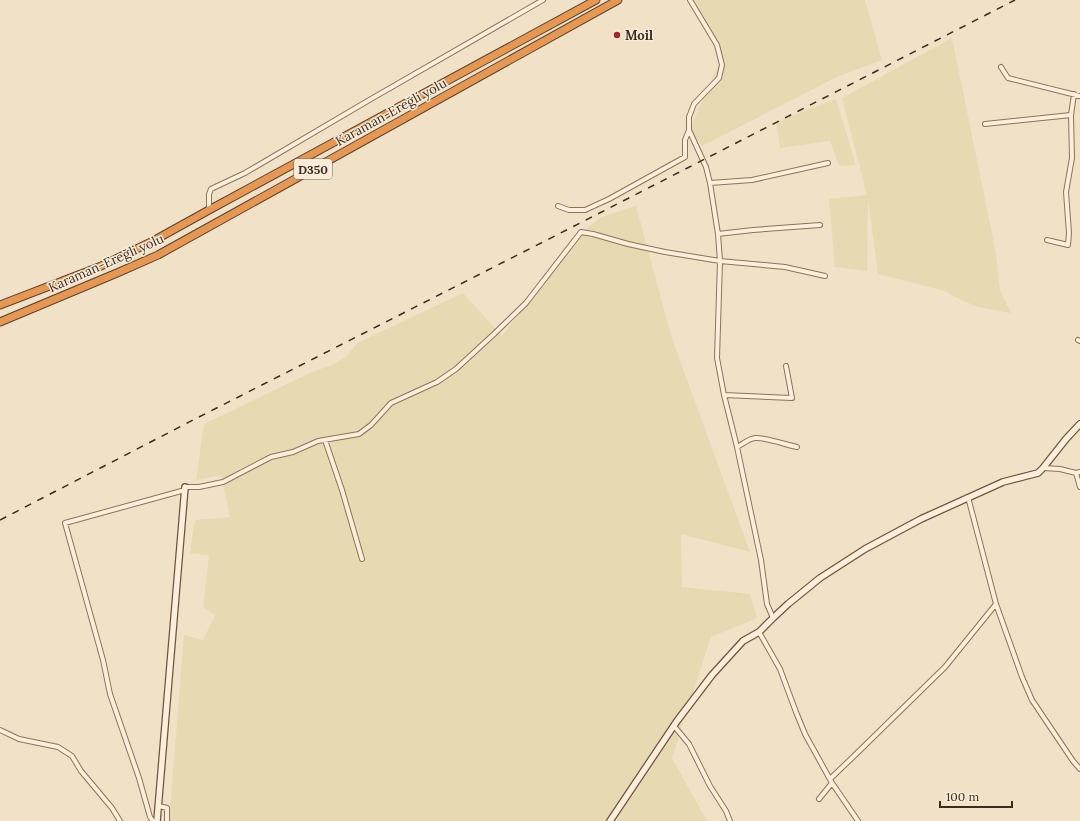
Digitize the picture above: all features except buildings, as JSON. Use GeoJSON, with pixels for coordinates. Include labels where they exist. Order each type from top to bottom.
{"type":"FeatureCollection","features":[{"type":"Feature","properties":{"kind":"highway","name":"Karaman-Ereğli yolu"},"geometry":{"type":"LineString","coordinates":[[0,305],[99,267],[153,241],[596,0]]}},
{"type":"Feature","properties":{"kind":"highway","name":"Karaman-Ereğli yolu"},"geometry":{"type":"LineString","coordinates":[[4,320],[158,255],[618,0]]}},
{"type":"Feature","properties":{"kind":"highway"},"geometry":{"type":"LineString","coordinates":[[0,327],[4,320]]}},
{"type":"Feature","properties":{"kind":"street"},"geometry":{"type":"LineString","coordinates":[[209,210],[209,194],[211,188],[245,173],[542,0]]}},
{"type":"Feature","properties":{"kind":"street"},"geometry":{"type":"LineString","coordinates":[[558,206],[569,210],[585,210],[609,199],[685,156],[685,140],[689,130],[689,117],[694,104],[719,78],[722,65],[717,45],[690,0]]}},
{"type":"Feature","properties":{"kind":"street"},"geometry":{"type":"LineString","coordinates":[[1001,67],[1008,78],[1080,96]]}},
{"type":"Feature","properties":{"kind":"street"},"geometry":{"type":"LineString","coordinates":[[1048,240],[1068,245],[1069,233],[1066,192],[1072,158],[1071,115],[1074,94]]}},
{"type":"Feature","properties":{"kind":"street"},"geometry":{"type":"LineString","coordinates":[[985,124],[1071,115]]}},
{"type":"Feature","properties":{"kind":"street"},"geometry":{"type":"LineString","coordinates":[[689,130],[706,167],[710,183],[718,234],[720,261],[717,358],[761,560],[767,604],[772,618]]}},
{"type":"Feature","properties":{"kind":"street"},"geometry":{"type":"LineString","coordinates":[[710,183],[752,180],[828,163]]}},
{"type":"Feature","properties":{"kind":"street"},"geometry":{"type":"LineString","coordinates":[[718,234],[820,225]]}},
{"type":"Feature","properties":{"kind":"street"},"geometry":{"type":"LineString","coordinates":[[153,821],[150,817],[140,778],[110,694],[103,660],[65,523],[185,488],[223,482],[271,457],[293,452],[318,441],[359,434],[371,425],[390,403],[437,382],[456,368],[526,303],[581,232],[665,252],[720,261],[785,267],[825,276]]}},
{"type":"Feature","properties":{"kind":"street"},"geometry":{"type":"LineString","coordinates":[[724,395],[792,398],[786,366]]}},
{"type":"Feature","properties":{"kind":"street"},"geometry":{"type":"LineString","coordinates":[[610,821],[674,726],[712,675],[743,641],[759,632],[772,618],[820,578],[865,549],[921,518],[968,497],[1003,482],[1038,473],[1044,468],[1066,439],[1080,424]]}},
{"type":"Feature","properties":{"kind":"street"},"geometry":{"type":"LineString","coordinates":[[737,447],[746,441],[756,438],[797,447]]}},
{"type":"Feature","properties":{"kind":"street"},"geometry":{"type":"LineString","coordinates":[[325,440],[342,490],[362,559]]}},
{"type":"Feature","properties":{"kind":"street"},"geometry":{"type":"LineString","coordinates":[[1044,468],[1078,472],[1080,487]]}},
{"type":"Feature","properties":{"kind":"street"},"geometry":{"type":"LineString","coordinates":[[157,821],[185,488]]}},
{"type":"Feature","properties":{"kind":"street"},"geometry":{"type":"LineString","coordinates":[[968,497],[996,604],[1022,677],[1032,700],[1080,769]]}},
{"type":"Feature","properties":{"kind":"street"},"geometry":{"type":"LineString","coordinates":[[819,799],[831,781],[853,757],[945,667],[996,604]]}},
{"type":"Feature","properties":{"kind":"street"},"geometry":{"type":"LineString","coordinates":[[759,632],[780,669],[805,734],[831,781],[858,821]]}},
{"type":"Feature","properties":{"kind":"street"},"geometry":{"type":"LineString","coordinates":[[674,726],[689,744],[710,786],[726,811],[730,821]]}},
{"type":"Feature","properties":{"kind":"street"},"geometry":{"type":"LineString","coordinates":[[0,730],[19,739],[58,748],[72,756],[81,771],[112,808],[120,821]]}},
{"type":"Feature","properties":{"kind":"street"},"geometry":{"type":"LineString","coordinates":[[158,806],[167,808],[167,821]]}},
{"type":"Feature","properties":{"kind":"shaded area"},"geometry":{"type":"Polygon","coordinates":[[[694,0],[865,0],[882,60],[837,77],[702,146],[689,130],[721,60],[694,0]]]}},
{"type":"Feature","properties":{"kind":"shaded area"},"geometry":{"type":"Polygon","coordinates":[[[952,38],[996,253],[1000,291],[1011,313],[978,307],[945,291],[878,274],[868,199],[867,271],[835,267],[829,199],[867,195],[842,98],[952,38]]]}},
{"type":"Feature","properties":{"kind":"shaded area"},"geometry":{"type":"Polygon","coordinates":[[[836,99],[856,165],[839,166],[830,141],[780,148],[776,122],[836,99]]]}},
{"type":"Feature","properties":{"kind":"shaded area"},"geometry":{"type":"Polygon","coordinates":[[[636,206],[672,339],[750,552],[681,534],[682,587],[750,594],[757,618],[711,637],[672,758],[707,821],[169,821],[184,635],[203,640],[215,615],[203,607],[209,555],[190,553],[195,520],[230,517],[221,475],[196,480],[204,424],[314,371],[332,365],[346,357],[357,343],[463,293],[502,336],[575,238],[601,217],[636,206]]]}},
{"type":"Feature","properties":{"kind":"railway"},"geometry":{"type":"LineString","coordinates":[[0,520],[1015,0]]}},
{"type":"Feature","properties":{"kind":"place","name":"Moil"},"geometry":{"type":"Point","coordinates":[617,35]}}]}
